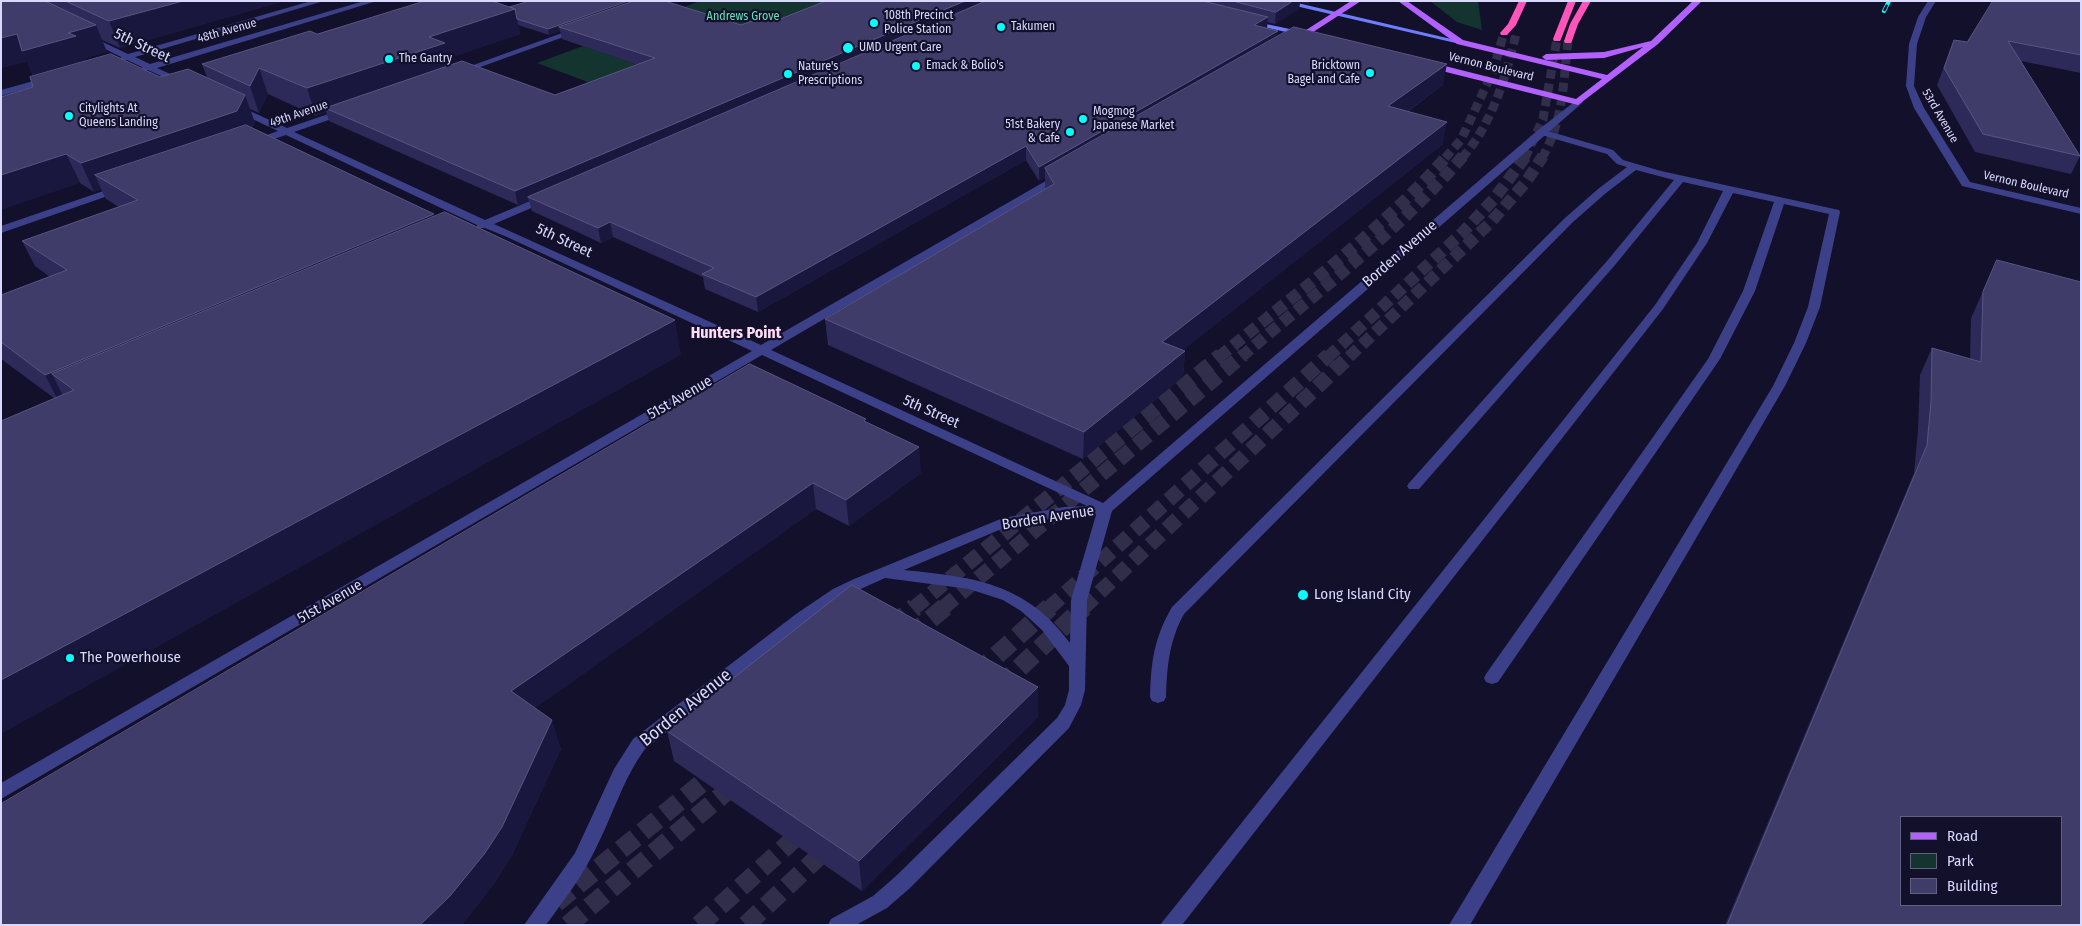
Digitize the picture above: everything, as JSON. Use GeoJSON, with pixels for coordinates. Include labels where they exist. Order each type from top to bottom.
{"type":"FeatureCollection","features":[{"type":"Feature","properties":{"kind":"highway"},"geometry":{"type":"LineString","coordinates":[[1504,33],[1512,25],[1523,1]]}},
{"type":"Feature","properties":{"kind":"highway"},"geometry":{"type":"LineString","coordinates":[[1557,39],[1572,1]]}},
{"type":"Feature","properties":{"kind":"highway"},"geometry":{"type":"LineString","coordinates":[[1568,41],[1574,24],[1586,1]]}},
{"type":"Feature","properties":{"kind":"highway"},"geometry":{"type":"LineString","coordinates":[[1512,25],[1516,34]]}},
{"type":"Feature","properties":{"kind":"main road","name":"Vernon Boulevard"},"geometry":{"type":"LineString","coordinates":[[1278,1],[1609,78]]}},
{"type":"Feature","properties":{"kind":"main road"},"geometry":{"type":"LineString","coordinates":[[1304,34],[1357,1]]}},
{"type":"Feature","properties":{"kind":"main road"},"geometry":{"type":"LineString","coordinates":[[1402,1],[1460,42]]}},
{"type":"Feature","properties":{"kind":"main road","name":"Borden Avenue"},"geometry":{"type":"LineString","coordinates":[[1578,102],[1655,42],[1698,1]]}},
{"type":"Feature","properties":{"kind":"main road"},"geometry":{"type":"LineString","coordinates":[[1245,20],[1320,38]]}},
{"type":"Feature","properties":{"kind":"main road"},"geometry":{"type":"LineString","coordinates":[[1515,55],[1591,56],[1655,42]]}},
{"type":"Feature","properties":{"kind":"main road","name":"Vernon Boulevard"},"geometry":{"type":"LineString","coordinates":[[1422,63],[1578,102]]}},
{"type":"Feature","properties":{"kind":"street","name":"48th Avenue"},"geometry":{"type":"LineString","coordinates":[[113,61],[320,1]]}},
{"type":"Feature","properties":{"kind":"street","name":"48th Avenue"},"geometry":{"type":"LineString","coordinates":[[140,70],[373,1]]}},
{"type":"Feature","properties":{"kind":"street","name":"53rd Avenue"},"geometry":{"type":"LineString","coordinates":[[1932,1],[1922,17],[1913,44],[1910,86],[1919,108],[1966,184]]}},
{"type":"Feature","properties":{"kind":"street"},"geometry":{"type":"LineString","coordinates":[[446,76],[586,27]]}},
{"type":"Feature","properties":{"kind":"street","name":"5th Street"},"geometry":{"type":"LineString","coordinates":[[79,34],[190,86]]}},
{"type":"Feature","properties":{"kind":"street"},"geometry":{"type":"LineString","coordinates":[[1288,44],[1304,34]]}},
{"type":"Feature","properties":{"kind":"street"},"geometry":{"type":"LineString","coordinates":[[1,93],[54,78]]}},
{"type":"Feature","properties":{"kind":"street","name":"Borden Avenue"},"geometry":{"type":"LineString","coordinates":[[838,925],[880,902],[903,882],[1063,723],[1073,705],[1078,666],[1079,600],[1104,509],[1578,102]]}},
{"type":"Feature","properties":{"kind":"street","name":"5th Street"},"geometry":{"type":"LineString","coordinates":[[226,103],[1104,509]]}},
{"type":"Feature","properties":{"kind":"street","name":"49th Avenue"},"geometry":{"type":"LineString","coordinates":[[243,147],[352,108]]}},
{"type":"Feature","properties":{"kind":"street"},"geometry":{"type":"LineString","coordinates":[[1459,925],[1763,416],[1800,343],[1814,307],[1835,212],[1680,179],[1620,162],[1610,152],[1541,132]]}},
{"type":"Feature","properties":{"kind":"street"},"geometry":{"type":"LineString","coordinates":[[1158,698],[1161,644],[1168,626],[1183,606],[1569,220],[1634,166]]}},
{"type":"Feature","properties":{"kind":"street","name":"51st Avenue"},"geometry":{"type":"LineString","coordinates":[[1,792],[1072,170]]}},
{"type":"Feature","properties":{"kind":"street"},"geometry":{"type":"LineString","coordinates":[[1414,486],[1618,256],[1680,179]]}},
{"type":"Feature","properties":{"kind":"street","name":"Vernon Boulevard"},"geometry":{"type":"LineString","coordinates":[[1966,184],[2081,211]]}},
{"type":"Feature","properties":{"kind":"street"},"geometry":{"type":"LineString","coordinates":[[1,230],[131,185]]}},
{"type":"Feature","properties":{"kind":"street"},"geometry":{"type":"LineString","coordinates":[[1170,925],[1659,307],[1702,243],[1729,190]]}},
{"type":"Feature","properties":{"kind":"street"},"geometry":{"type":"LineString","coordinates":[[470,231],[559,193]]}},
{"type":"Feature","properties":{"kind":"street"},"geometry":{"type":"LineString","coordinates":[[1492,678],[1714,359],[1749,291],[1780,201]]}},
{"type":"Feature","properties":{"kind":"street","name":"Borden Avenue"},"geometry":{"type":"LineString","coordinates":[[534,925],[588,848],[627,759],[639,744],[802,618],[838,593],[881,572],[1008,521],[1064,512],[1104,509]]}},
{"type":"Feature","properties":{"kind":"street"},"geometry":{"type":"LineString","coordinates":[[881,572],[954,580],[978,585],[1011,597],[1042,620],[1078,666]]}},
{"type":"Feature","properties":{"kind":"green space","name":"Andrews Grove"},"geometry":{"type":"Polygon","coordinates":[[[700,1],[832,1],[743,35],[670,12],[700,1]]]}},
{"type":"Feature","properties":{"kind":"green space"},"geometry":{"type":"Polygon","coordinates":[[[1430,1],[1478,1],[1482,30],[1457,22],[1430,1]]]}},
{"type":"Feature","properties":{"kind":"green space"},"geometry":{"type":"Polygon","coordinates":[[[583,46],[656,71],[609,90],[537,63],[583,46]]]}},
{"type":"Feature","properties":{"kind":"building"},"geometry":{"type":"Polygon","coordinates":[[[1,1],[45,1],[96,25],[68,33],[76,36],[22,51],[17,34],[1,38],[1,1]]]}},
{"type":"Feature","properties":{"kind":"building"},"geometry":{"type":"Polygon","coordinates":[[[66,1],[183,1],[109,21],[66,1]]]}},
{"type":"Feature","properties":{"kind":"building"},"geometry":{"type":"Polygon","coordinates":[[[425,1],[492,1],[515,9],[429,37],[445,43],[307,88],[259,68],[250,86],[202,64],[310,31],[317,34],[425,1]]]}},
{"type":"Feature","properties":{"kind":"building"},"geometry":{"type":"Polygon","coordinates":[[[530,1],[628,1],[548,29],[517,19],[515,9],[510,7],[530,1]]]}},
{"type":"Feature","properties":{"kind":"building"},"geometry":{"type":"Polygon","coordinates":[[[634,1],[665,1],[741,25],[763,17],[775,21],[826,1],[965,1],[515,191],[325,108],[462,61],[555,95],[655,58],[559,27],[634,1]]]}},
{"type":"Feature","properties":{"kind":"building"},"geometry":{"type":"Polygon","coordinates":[[[986,1],[1203,1],[1268,17],[1254,25],[1278,31],[1039,167],[1026,146],[756,297],[702,274],[714,268],[610,222],[598,228],[528,197],[986,1]]]}},
{"type":"Feature","properties":{"kind":"building"},"geometry":{"type":"Polygon","coordinates":[[[1233,1],[1293,1],[1276,12],[1233,1]]]}},
{"type":"Feature","properties":{"kind":"building"},"geometry":{"type":"Polygon","coordinates":[[[1993,1],[2081,1],[2081,55],[2008,41],[2080,156],[1983,134],[1944,68],[1954,40],[1967,42],[1993,1]]]}},
{"type":"Feature","properties":{"kind":"building"},"geometry":{"type":"Polygon","coordinates":[[[1294,27],[1447,64],[1388,106],[1447,122],[1162,342],[1185,351],[1084,432],[825,319],[1054,184],[1045,168],[1294,27]]]}},
{"type":"Feature","properties":{"kind":"building"},"geometry":{"type":"Polygon","coordinates":[[[111,54],[160,77],[188,69],[245,95],[237,111],[81,163],[66,154],[1,175],[1,97],[33,87],[30,77],[111,54]]]}},
{"type":"Feature","properties":{"kind":"building"},"geometry":{"type":"Polygon","coordinates":[[[246,125],[434,214],[45,375],[1,342],[1,295],[67,270],[22,241],[138,200],[95,175],[246,125]]]}},
{"type":"Feature","properties":{"kind":"building"},"geometry":{"type":"Polygon","coordinates":[[[445,212],[675,320],[1,680],[1,421],[74,390],[52,374],[445,212]]]}},
{"type":"Feature","properties":{"kind":"building"},"geometry":{"type":"Polygon","coordinates":[[[1997,260],[2081,282],[2081,925],[1727,925],[1927,445],[1931,402],[1932,348],[1981,362],[1983,292],[1997,260]]]}},
{"type":"Feature","properties":{"kind":"building"},"geometry":{"type":"Polygon","coordinates":[[[750,364],[866,419],[864,421],[919,447],[846,500],[813,483],[511,691],[552,720],[502,827],[485,853],[450,896],[420,925],[1,925],[1,804],[750,364]]]}},
{"type":"Feature","properties":{"kind":"building"},"geometry":{"type":"Polygon","coordinates":[[[852,585],[1038,687],[859,861],[667,731],[852,585]]]}},
{"type":"Feature","properties":{"kind":"tunnel"},"geometry":{"type":"LineString","coordinates":[[1445,158],[1461,140],[1493,71],[1504,33]]}},
{"type":"Feature","properties":{"kind":"tunnel"},"geometry":{"type":"LineString","coordinates":[[1462,158],[1473,145],[1490,115],[1508,67],[1516,34]]}},
{"type":"Feature","properties":{"kind":"tunnel"},"geometry":{"type":"LineString","coordinates":[[1526,156],[1543,119],[1557,39]]}},
{"type":"Feature","properties":{"kind":"tunnel"},"geometry":{"type":"LineString","coordinates":[[1543,156],[1559,115],[1568,41]]}},
{"type":"Feature","properties":{"kind":"tunnel"},"geometry":{"type":"LineString","coordinates":[[1219,357],[1366,236],[1421,184],[1447,156]]}},
{"type":"Feature","properties":{"kind":"tunnel"},"geometry":{"type":"LineString","coordinates":[[1241,357],[1384,236],[1438,184],[1463,156]]}},
{"type":"Feature","properties":{"kind":"tunnel"},"geometry":{"type":"LineString","coordinates":[[1328,357],[1461,234],[1494,199],[1526,156]]}},
{"type":"Feature","properties":{"kind":"tunnel"},"geometry":{"type":"LineString","coordinates":[[1349,357],[1490,223],[1526,182],[1543,156]]}},
{"type":"Feature","properties":{"kind":"tunnel"},"geometry":{"type":"LineString","coordinates":[[914,608],[1221,355]]}},
{"type":"Feature","properties":{"kind":"tunnel"},"geometry":{"type":"LineString","coordinates":[[943,608],[1243,355]]}},
{"type":"Feature","properties":{"kind":"tunnel"},"geometry":{"type":"LineString","coordinates":[[1049,608],[1329,355]]}},
{"type":"Feature","properties":{"kind":"tunnel"},"geometry":{"type":"LineString","coordinates":[[1083,608],[1351,355]]}},
{"type":"Feature","properties":{"kind":"tunnel"},"geometry":{"type":"LineString","coordinates":[[891,627],[915,607]]}},
{"type":"Feature","properties":{"kind":"tunnel"},"geometry":{"type":"LineString","coordinates":[[909,637],[945,607]]}},
{"type":"Feature","properties":{"kind":"tunnel"},"geometry":{"type":"LineString","coordinates":[[976,674],[1050,607]]}},
{"type":"Feature","properties":{"kind":"tunnel"},"geometry":{"type":"LineString","coordinates":[[999,687],[1084,607]]}},
{"type":"Feature","properties":{"kind":"tunnel"},"geometry":{"type":"LineString","coordinates":[[556,903],[719,769]]}},
{"type":"Feature","properties":{"kind":"tunnel"},"geometry":{"type":"LineString","coordinates":[[568,925],[739,781]]}},
{"type":"Feature","properties":{"kind":"tunnel"},"geometry":{"type":"LineString","coordinates":[[699,925],[805,829]]}},
{"type":"Feature","properties":{"kind":"tunnel"},"geometry":{"type":"LineString","coordinates":[[746,925],[831,845]]}},
{"type":"Feature","properties":{"kind":"railway"},"geometry":{"type":"LineString","coordinates":[[1884,11],[1889,1]]}},
{"type":"Feature","properties":{"kind":"place","name":"108th Precinct Police Station"},"geometry":{"type":"Point","coordinates":[874,23]}},
{"type":"Feature","properties":{"kind":"place","name":"Takumen"},"geometry":{"type":"Point","coordinates":[1001,27]}},
{"type":"Feature","properties":{"kind":"place","name":"UMD Urgent Care"},"geometry":{"type":"Point","coordinates":[848,48]}},
{"type":"Feature","properties":{"kind":"place","name":"The Gantry"},"geometry":{"type":"Point","coordinates":[389,59]}},
{"type":"Feature","properties":{"kind":"place","name":"Emack & Bolio's"},"geometry":{"type":"Point","coordinates":[916,66]}},
{"type":"Feature","properties":{"kind":"place","name":"Bricktown Bagel and Cafe"},"geometry":{"type":"Point","coordinates":[1370,73]}},
{"type":"Feature","properties":{"kind":"place","name":"Nature's Prescriptions"},"geometry":{"type":"Point","coordinates":[788,74]}},
{"type":"Feature","properties":{"kind":"place","name":"Citylights At Queens Landing"},"geometry":{"type":"Point","coordinates":[69,116]}},
{"type":"Feature","properties":{"kind":"place","name":"Mogmog Japanese Market"},"geometry":{"type":"Point","coordinates":[1083,119]}},
{"type":"Feature","properties":{"kind":"place","name":"51st Bakery & Cafe"},"geometry":{"type":"Point","coordinates":[1070,132]}},
{"type":"Feature","properties":{"kind":"place","name":"Long Island City"},"geometry":{"type":"Point","coordinates":[1303,595]}},
{"type":"Feature","properties":{"kind":"place","name":"The Powerhouse"},"geometry":{"type":"Point","coordinates":[70,658]}},
{"type":"Feature","properties":{"kind":"district","name":"Hunters Point"},"geometry":{"type":"Point","coordinates":[736,334]}}]}
